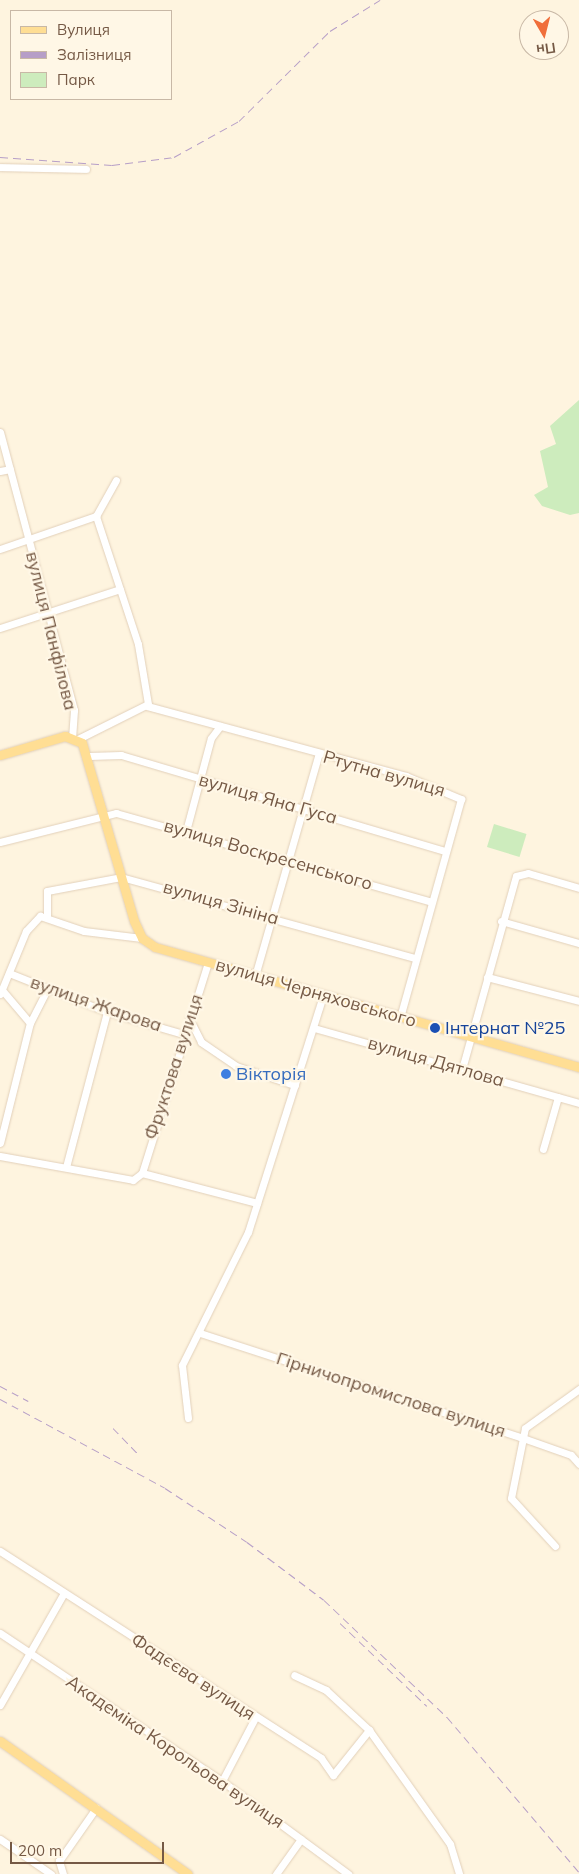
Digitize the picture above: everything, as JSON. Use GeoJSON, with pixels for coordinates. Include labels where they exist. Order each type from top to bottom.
{"type":"FeatureCollection","features":[{"type":"Feature","properties":{"kind":"main road"},"geometry":{"type":"LineString","coordinates":[[0,755],[75,738],[89,756],[121,877],[142,938]]}},
{"type":"Feature","properties":{"kind":"main road","name":"вулиця Черняховського"},"geometry":{"type":"LineString","coordinates":[[142,938],[155,947],[579,1067]]}},
{"type":"Feature","properties":{"kind":"main road"},"geometry":{"type":"LineString","coordinates":[[0,1741],[188,1874]]}},
{"type":"Feature","properties":{"kind":"street"},"geometry":{"type":"LineString","coordinates":[[0,167],[47,165],[86,169]]}},
{"type":"Feature","properties":{"kind":"street","name":"вулиця Панфілова"},"geometry":{"type":"LineString","coordinates":[[0,432],[74,710],[75,738]]}},
{"type":"Feature","properties":{"kind":"street"},"geometry":{"type":"LineString","coordinates":[[0,471],[10,469]]}},
{"type":"Feature","properties":{"kind":"street"},"geometry":{"type":"LineString","coordinates":[[0,549],[28,542],[96,516],[116,480]]}},
{"type":"Feature","properties":{"kind":"street"},"geometry":{"type":"LineString","coordinates":[[75,738],[147,705],[138,644],[96,516]]}},
{"type":"Feature","properties":{"kind":"street"},"geometry":{"type":"LineString","coordinates":[[0,628],[120,589]]}},
{"type":"Feature","properties":{"kind":"street","name":"Ртутна вулиця"},"geometry":{"type":"LineString","coordinates":[[147,705],[318,756],[450,791],[461,799],[400,1017]]}},
{"type":"Feature","properties":{"kind":"street"},"geometry":{"type":"LineString","coordinates":[[186,831],[211,738],[220,726]]}},
{"type":"Feature","properties":{"kind":"street","name":"вулиця Яна Гуса"},"geometry":{"type":"LineString","coordinates":[[89,756],[120,755],[446,851]]}},
{"type":"Feature","properties":{"kind":"street"},"geometry":{"type":"LineString","coordinates":[[255,976],[286,861],[318,756]]}},
{"type":"Feature","properties":{"kind":"street"},"geometry":{"type":"LineString","coordinates":[[0,842],[104,814]]}},
{"type":"Feature","properties":{"kind":"street","name":"вулиця Воскресенського"},"geometry":{"type":"LineString","coordinates":[[104,814],[186,831],[432,902]]}},
{"type":"Feature","properties":{"kind":"street"},"geometry":{"type":"LineString","coordinates":[[462,1069],[501,921],[516,876],[528,873],[579,888]]}},
{"type":"Feature","properties":{"kind":"street","name":"вулиця Зініна"},"geometry":{"type":"LineString","coordinates":[[47,916],[47,892],[121,877],[416,958]]}},
{"type":"Feature","properties":{"kind":"street"},"geometry":{"type":"LineString","coordinates":[[30,1023],[1,992],[2,980],[9,973],[32,921],[47,916],[80,930],[142,938]]}},
{"type":"Feature","properties":{"kind":"street"},"geometry":{"type":"LineString","coordinates":[[501,921],[579,943]]}},
{"type":"Feature","properties":{"kind":"street","name":"Фруктова вулиця"},"geometry":{"type":"LineString","coordinates":[[142,1173],[189,1017],[208,962]]}},
{"type":"Feature","properties":{"kind":"street","name":"вулиця Жарова"},"geometry":{"type":"LineString","coordinates":[[9,973],[47,990],[107,1012],[184,1034]]}},
{"type":"Feature","properties":{"kind":"street"},"geometry":{"type":"LineString","coordinates":[[487,977],[579,1001]]}},
{"type":"Feature","properties":{"kind":"street"},"geometry":{"type":"LineString","coordinates":[[0,1143],[30,1023],[47,990]]}},
{"type":"Feature","properties":{"kind":"street"},"geometry":{"type":"LineString","coordinates":[[188,1418],[180,1371],[200,1333],[257,1203],[323,995]]}},
{"type":"Feature","properties":{"kind":"street"},"geometry":{"type":"LineString","coordinates":[[66,1167],[107,1012]]}},
{"type":"Feature","properties":{"kind":"street"},"geometry":{"type":"LineString","coordinates":[[189,1017],[201,1042],[236,1066],[296,1085]]}},
{"type":"Feature","properties":{"kind":"street","name":"вулиця Дятлова"},"geometry":{"type":"LineString","coordinates":[[314,1028],[579,1103]]}},
{"type":"Feature","properties":{"kind":"street"},"geometry":{"type":"LineString","coordinates":[[543,1149],[558,1097]]}},
{"type":"Feature","properties":{"kind":"street"},"geometry":{"type":"LineString","coordinates":[[0,1156],[133,1180],[142,1173],[257,1203]]}},
{"type":"Feature","properties":{"kind":"street","name":"Гірничопромислова вулиця"},"geometry":{"type":"LineString","coordinates":[[200,1333],[520,1437],[571,1455],[579,1464]]}},
{"type":"Feature","properties":{"kind":"street"},"geometry":{"type":"LineString","coordinates":[[555,1546],[511,1498],[520,1437],[525,1428],[579,1389]]}},
{"type":"Feature","properties":{"kind":"street","name":"Фадєєва вулиця"},"geometry":{"type":"LineString","coordinates":[[0,1551],[255,1718],[321,1758],[333,1775],[369,1730]]}},
{"type":"Feature","properties":{"kind":"street"},"geometry":{"type":"LineString","coordinates":[[0,1705],[27,1652],[64,1593]]}},
{"type":"Feature","properties":{"kind":"street","name":"Академіка Корольова вулиця"},"geometry":{"type":"LineString","coordinates":[[0,1633],[222,1781],[348,1874]]}},
{"type":"Feature","properties":{"kind":"street"},"geometry":{"type":"LineString","coordinates":[[294,1675],[326,1690],[369,1730],[450,1844],[459,1874]]}},
{"type":"Feature","properties":{"kind":"street"},"geometry":{"type":"LineString","coordinates":[[222,1781],[255,1718]]}},
{"type":"Feature","properties":{"kind":"street"},"geometry":{"type":"LineString","coordinates":[[63,1874],[59,1862],[96,1808]]}},
{"type":"Feature","properties":{"kind":"street"},"geometry":{"type":"LineString","coordinates":[[0,1839],[51,1874]]}},
{"type":"Feature","properties":{"kind":"street"},"geometry":{"type":"LineString","coordinates":[[276,1874],[301,1839]]}},
{"type":"Feature","properties":{"kind":"green space"},"geometry":{"type":"Polygon","coordinates":[[[579,400],[579,513],[570,515],[542,506],[534,495],[548,487],[540,451],[556,444],[550,426],[579,400]]]}},
{"type":"Feature","properties":{"kind":"green space"},"geometry":{"type":"Polygon","coordinates":[[[494,824],[527,834],[519,857],[487,847],[494,824]]]}},
{"type":"Feature","properties":{"kind":"railway"},"geometry":{"type":"LineString","coordinates":[[0,157],[112,165],[174,157],[239,121],[330,31],[380,0]]}},
{"type":"Feature","properties":{"kind":"railway"},"geometry":{"type":"LineString","coordinates":[[0,1386],[28,1401]]}},
{"type":"Feature","properties":{"kind":"railway"},"geometry":{"type":"LineString","coordinates":[[0,1399],[165,1488],[247,1542],[324,1600],[447,1717],[579,1872]]}},
{"type":"Feature","properties":{"kind":"railway"},"geometry":{"type":"LineString","coordinates":[[113,1428],[138,1454]]}},
{"type":"Feature","properties":{"kind":"railway"},"geometry":{"type":"LineString","coordinates":[[340,1623],[427,1706]]}},
{"type":"Feature","properties":{"kind":"place","name":"Інтернат №25"},"geometry":{"type":"Point","coordinates":[435,1028]}},
{"type":"Feature","properties":{"kind":"place","name":"Вікторія"},"geometry":{"type":"Point","coordinates":[226,1074]}}]}
